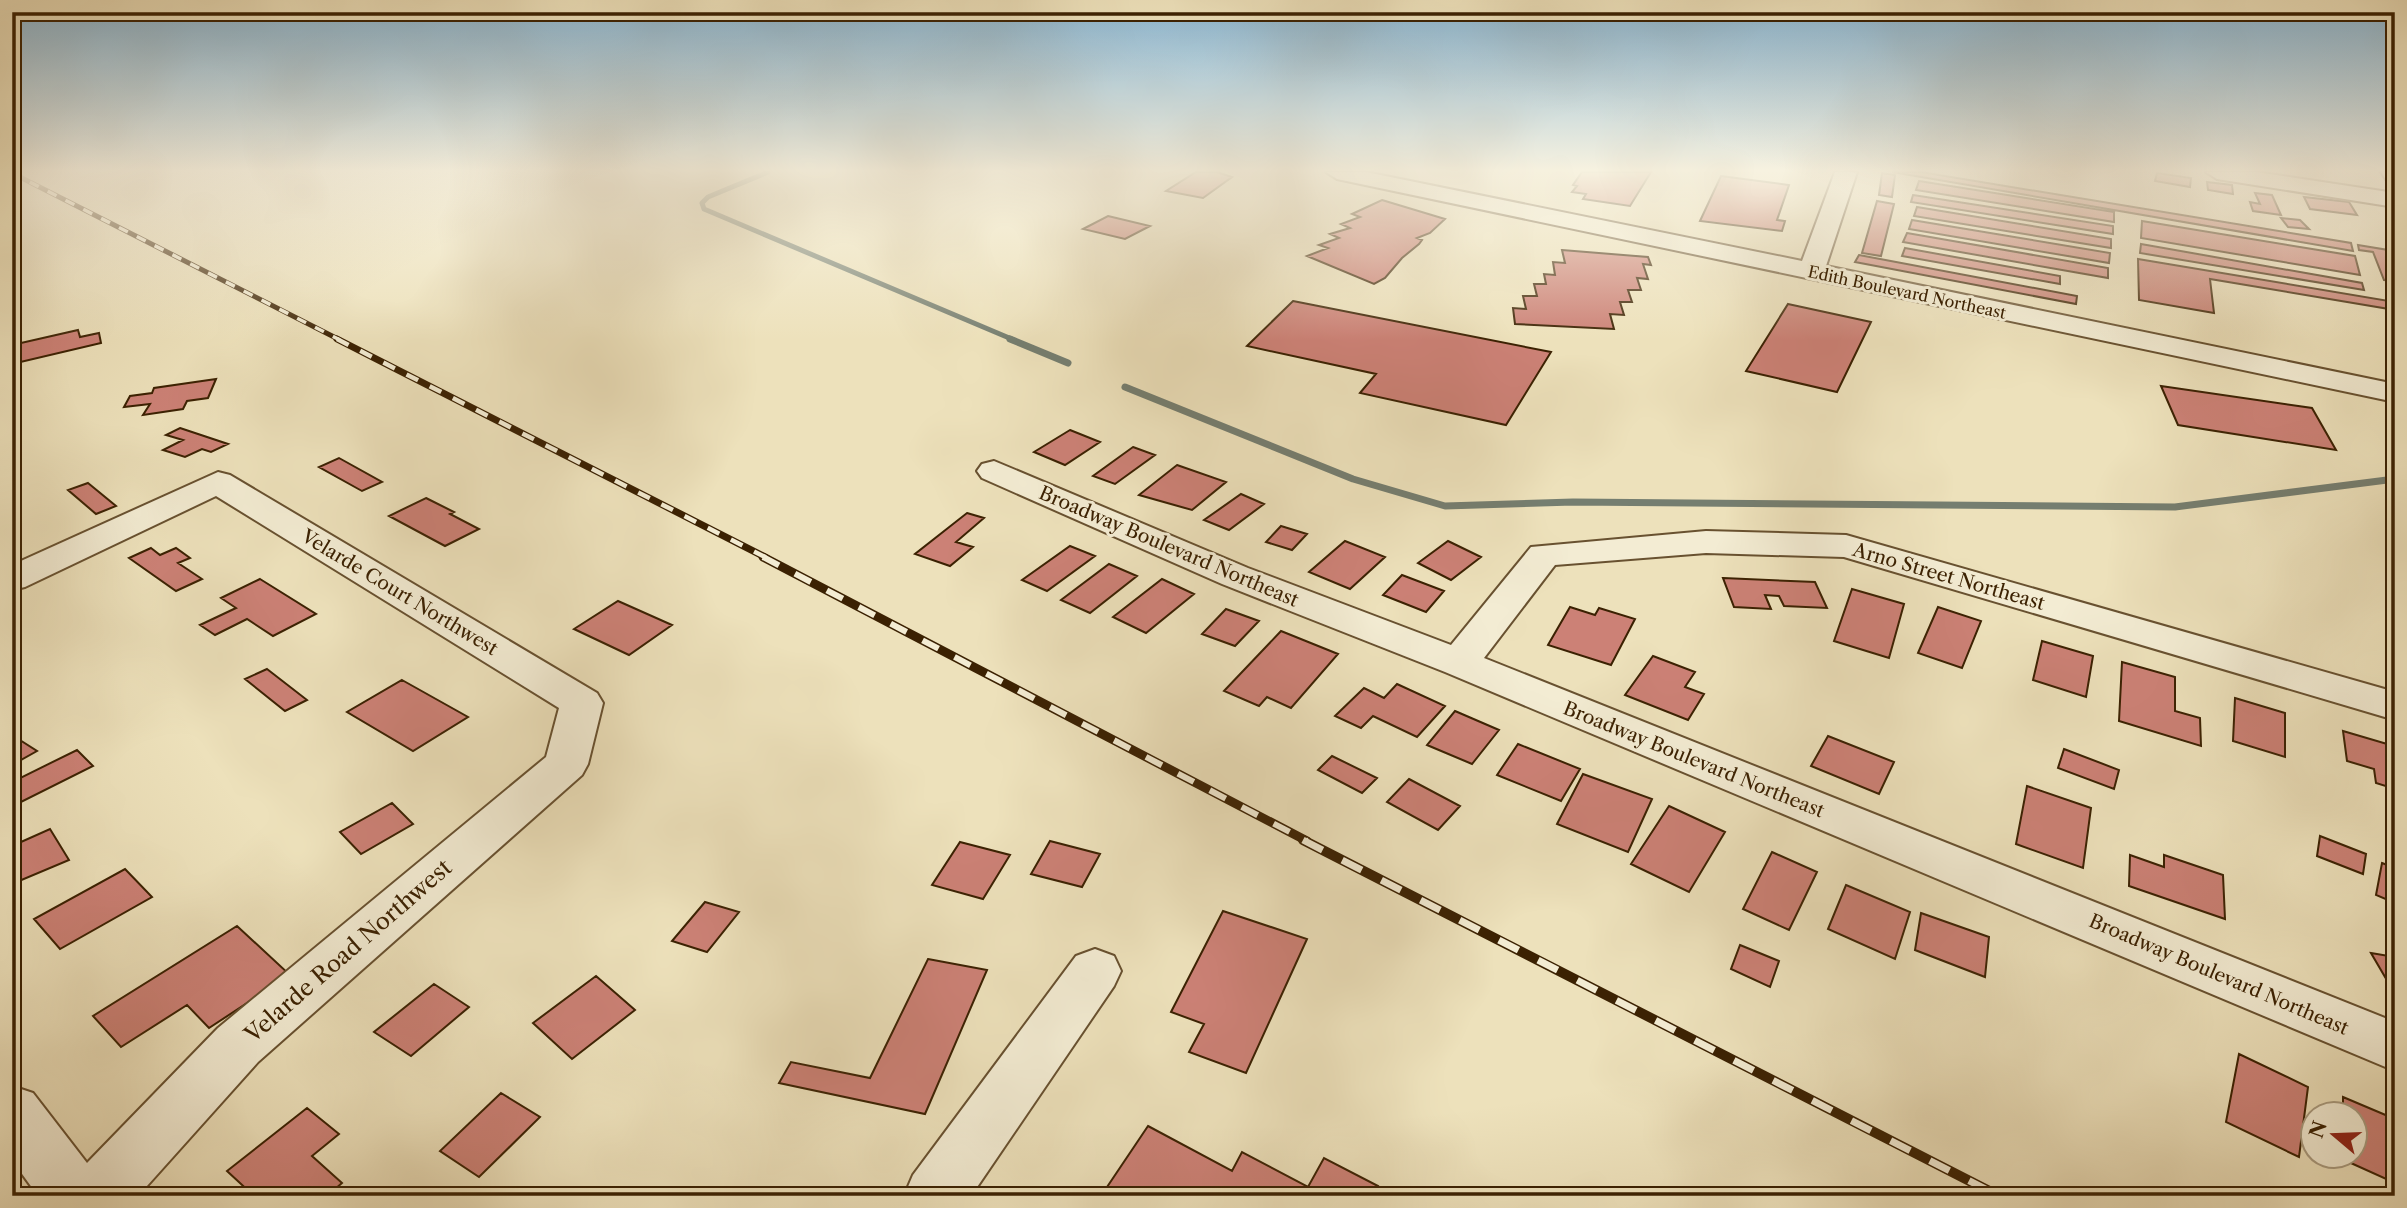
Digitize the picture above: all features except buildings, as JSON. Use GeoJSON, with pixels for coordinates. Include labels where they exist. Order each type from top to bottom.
{"type":"FeatureCollection","features":[{"type":"Feature","properties":{"kind":"street","name":"Edith Boulevard Northeast"},"geometry":{"type":"LineString","coordinates":[[1604,228],[2395,393]]}},
{"type":"Feature","properties":{"kind":"street"},"geometry":{"type":"LineString","coordinates":[[1811,272],[1826,228]]}},
{"type":"Feature","properties":{"kind":"street","name":"Broadway Boulevard Northeast"},"geometry":{"type":"LineString","coordinates":[[994,471],[1235,576],[1459,663],[2395,1047]]}},
{"type":"Feature","properties":{"kind":"street","name":"Velarde Court Northwest"},"geometry":{"type":"LineString","coordinates":[[12,579],[218,482],[582,703]]}},
{"type":"Feature","properties":{"kind":"street","name":"Arno Street Northeast"},"geometry":{"type":"LineString","coordinates":[[1459,663],[1544,555],[1706,542],[1846,547],[2395,706]]}},
{"type":"Feature","properties":{"kind":"street","name":"Velarde Road Northwest"},"geometry":{"type":"LineString","coordinates":[[97,1196],[239,1045],[566,764],[582,703]]}},
{"type":"Feature","properties":{"kind":"street"},"geometry":{"type":"LineString","coordinates":[[935,1196],[1095,971]]}},
{"type":"Feature","properties":{"kind":"street"},"geometry":{"type":"LineString","coordinates":[[12,1111],[75,1196]]}},
{"type":"Feature","properties":{"kind":"waterway"},"geometry":{"type":"LineString","coordinates":[[750,228],[1014,340]]}},
{"type":"Feature","properties":{"kind":"waterway"},"geometry":{"type":"LineString","coordinates":[[1010,339],[1068,363]]}},
{"type":"Feature","properties":{"kind":"waterway"},"geometry":{"type":"LineString","coordinates":[[1125,387],[1353,479],[1445,506],[1573,502],[2175,507],[2395,479]]}},
{"type":"Feature","properties":{"kind":"railway"},"geometry":{"type":"LineString","coordinates":[[121,228],[340,340]]}},
{"type":"Feature","properties":{"kind":"railway"},"geometry":{"type":"LineString","coordinates":[[337,339],[767,558]]}},
{"type":"Feature","properties":{"kind":"railway"},"geometry":{"type":"LineString","coordinates":[[763,557],[1307,841]]}},
{"type":"Feature","properties":{"kind":"railway"},"geometry":{"type":"LineString","coordinates":[[1303,840],[1999,1196]]}}]}
